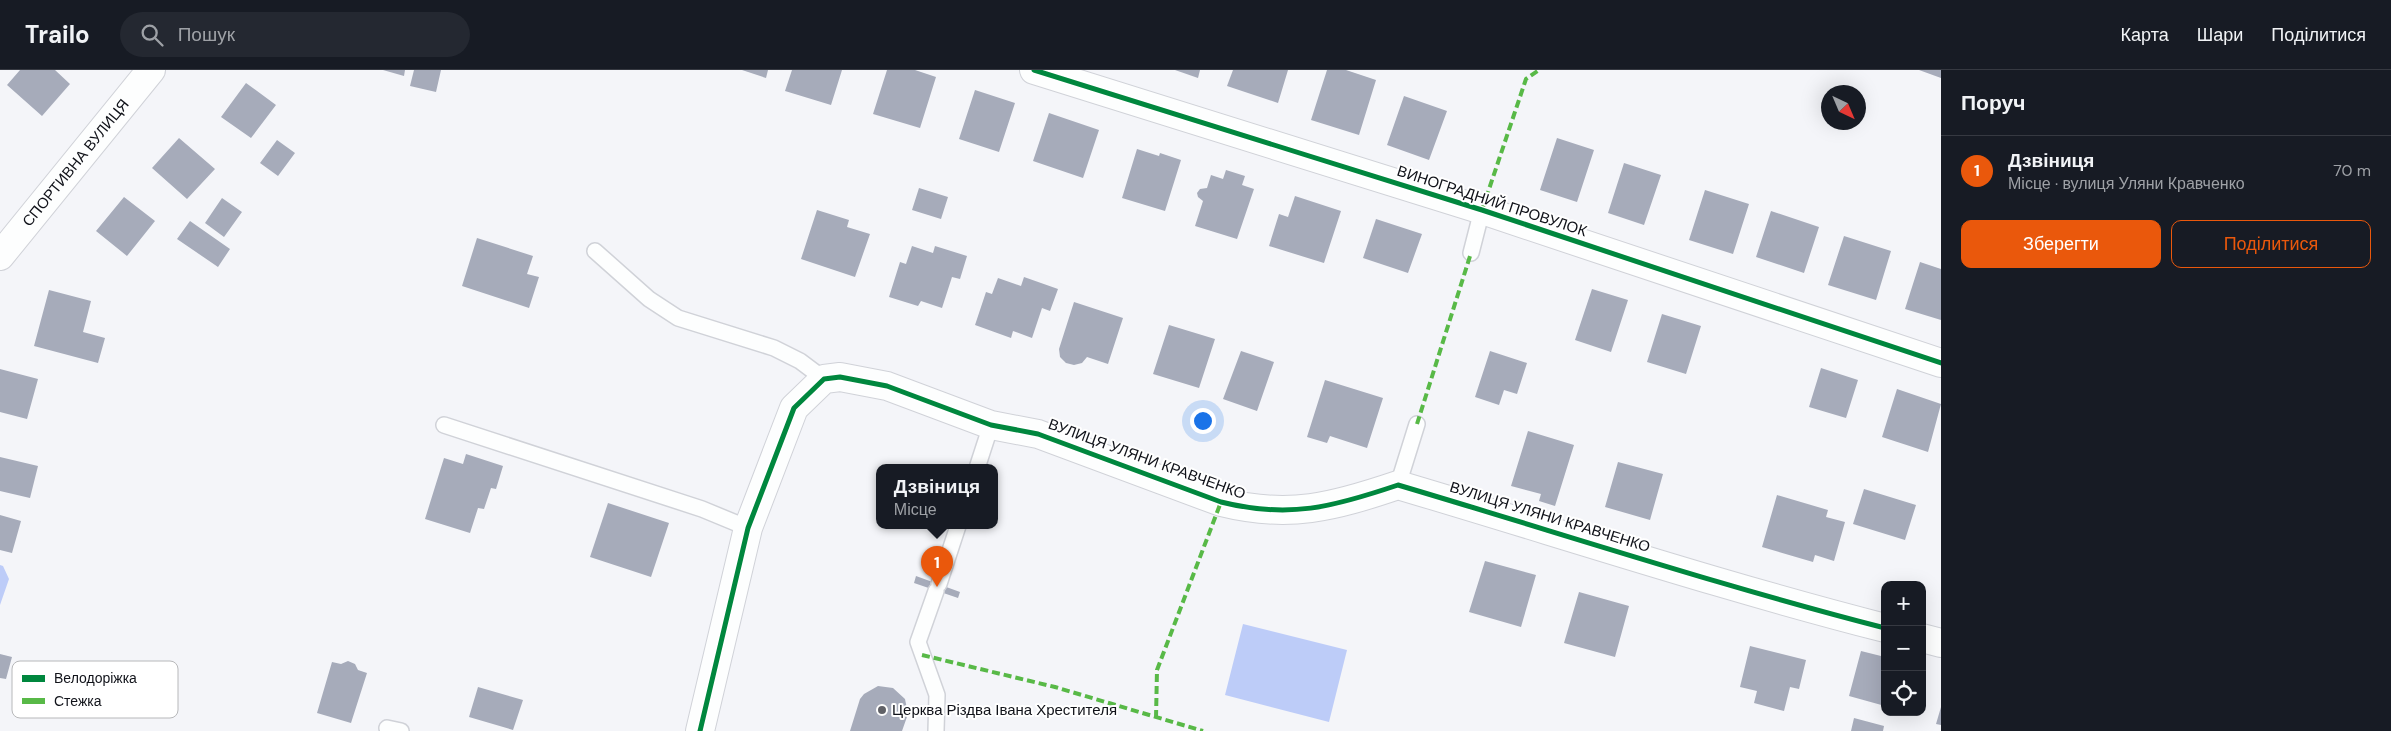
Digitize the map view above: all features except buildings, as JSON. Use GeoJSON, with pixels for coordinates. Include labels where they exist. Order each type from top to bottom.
{"type":"FeatureCollection","features":[{"type":"Feature","properties":{"kind":"street","name":"СПОРТИВНА ВУЛИЦЯ"},"geometry":{"type":"LineString","coordinates":[[0,256],[151,70]]}},
{"type":"Feature","properties":{"kind":"street","name":"ВИНОГРАДНИЙ ПРОВУЛОК"},"geometry":{"type":"LineString","coordinates":[[1034,70],[1482,210],[1941,363]]}},
{"type":"Feature","properties":{"kind":"street","name":"ВУЛИЦЯ УЛЯНИ КРАВЧЕНКО"},"geometry":{"type":"LineString","coordinates":[[824,380],[840,377],[887,386],[991,425],[1038,434],[1221,502],[1248,509],[1280,511],[1315,509],[1352,501],[1398,485],[1696,574],[1762,596],[1881,627]]}},
{"type":"Feature","properties":{"kind":"street"},"geometry":{"type":"LineString","coordinates":[[700,731],[748,528],[794,408],[824,380]]}},
{"type":"Feature","properties":{"kind":"street"},"geometry":{"type":"LineString","coordinates":[[1926,639],[1941,643]]}},
{"type":"Feature","properties":{"kind":"lane"},"geometry":{"type":"LineString","coordinates":[[1472,253],[1482,210]]}},
{"type":"Feature","properties":{"kind":"lane"},"geometry":{"type":"LineString","coordinates":[[595,251],[649,298],[678,318],[774,348],[800,361],[824,380]]}},
{"type":"Feature","properties":{"kind":"lane"},"geometry":{"type":"LineString","coordinates":[[1398,485],[1417,424]]}},
{"type":"Feature","properties":{"kind":"lane"},"geometry":{"type":"LineString","coordinates":[[444,425],[702,510],[748,528]]}},
{"type":"Feature","properties":{"kind":"lane"},"geometry":{"type":"LineString","coordinates":[[978,464],[991,425]]}},
{"type":"Feature","properties":{"kind":"lane"},"geometry":{"type":"LineString","coordinates":[[936,731],[937,695],[918,642],[957,529]]}},
{"type":"Feature","properties":{"kind":"water"},"geometry":{"type":"Polygon","coordinates":[[[0,565],[3,566],[9,579],[0,605],[0,565]]]}},
{"type":"Feature","properties":{"kind":"water"},"geometry":{"type":"Polygon","coordinates":[[[1243,624],[1347,650],[1329,722],[1225,695],[1243,624]]]}},
{"type":"Feature","properties":{"kind":"marked path"},"geometry":{"type":"LineString","coordinates":[[1482,210],[1526,79],[1539,70]]}},
{"type":"Feature","properties":{"kind":"marked path"},"geometry":{"type":"LineString","coordinates":[[1417,424],[1471,253]]}},
{"type":"Feature","properties":{"kind":"marked path"},"geometry":{"type":"LineString","coordinates":[[1156,718],[1157,670],[1221,502]]}},
{"type":"Feature","properties":{"kind":"marked path"},"geometry":{"type":"LineString","coordinates":[[922,655],[1055,687],[1203,731]]}},
{"type":"Feature","properties":{"kind":"cycle path"},"geometry":{"type":"LineString","coordinates":[[1034,70],[1482,210],[1941,363]]}},
{"type":"Feature","properties":{"kind":"cycle path"},"geometry":{"type":"LineString","coordinates":[[700,731],[748,528],[794,408],[824,379],[840,377],[887,386],[991,425],[1038,434],[1221,502],[1268,510],[1311,508],[1331,505],[1398,485],[1702,577],[1881,627]]}},
{"type":"Feature","properties":{"kind":"place","name":"Дзвіниця"},"geometry":{"type":"Point","coordinates":[937,587]}},
{"type":"Feature","properties":{"kind":"place","name":"Церква Різдва Івана Хрестителя"},"geometry":{"type":"Point","coordinates":[882,710]}}]}
